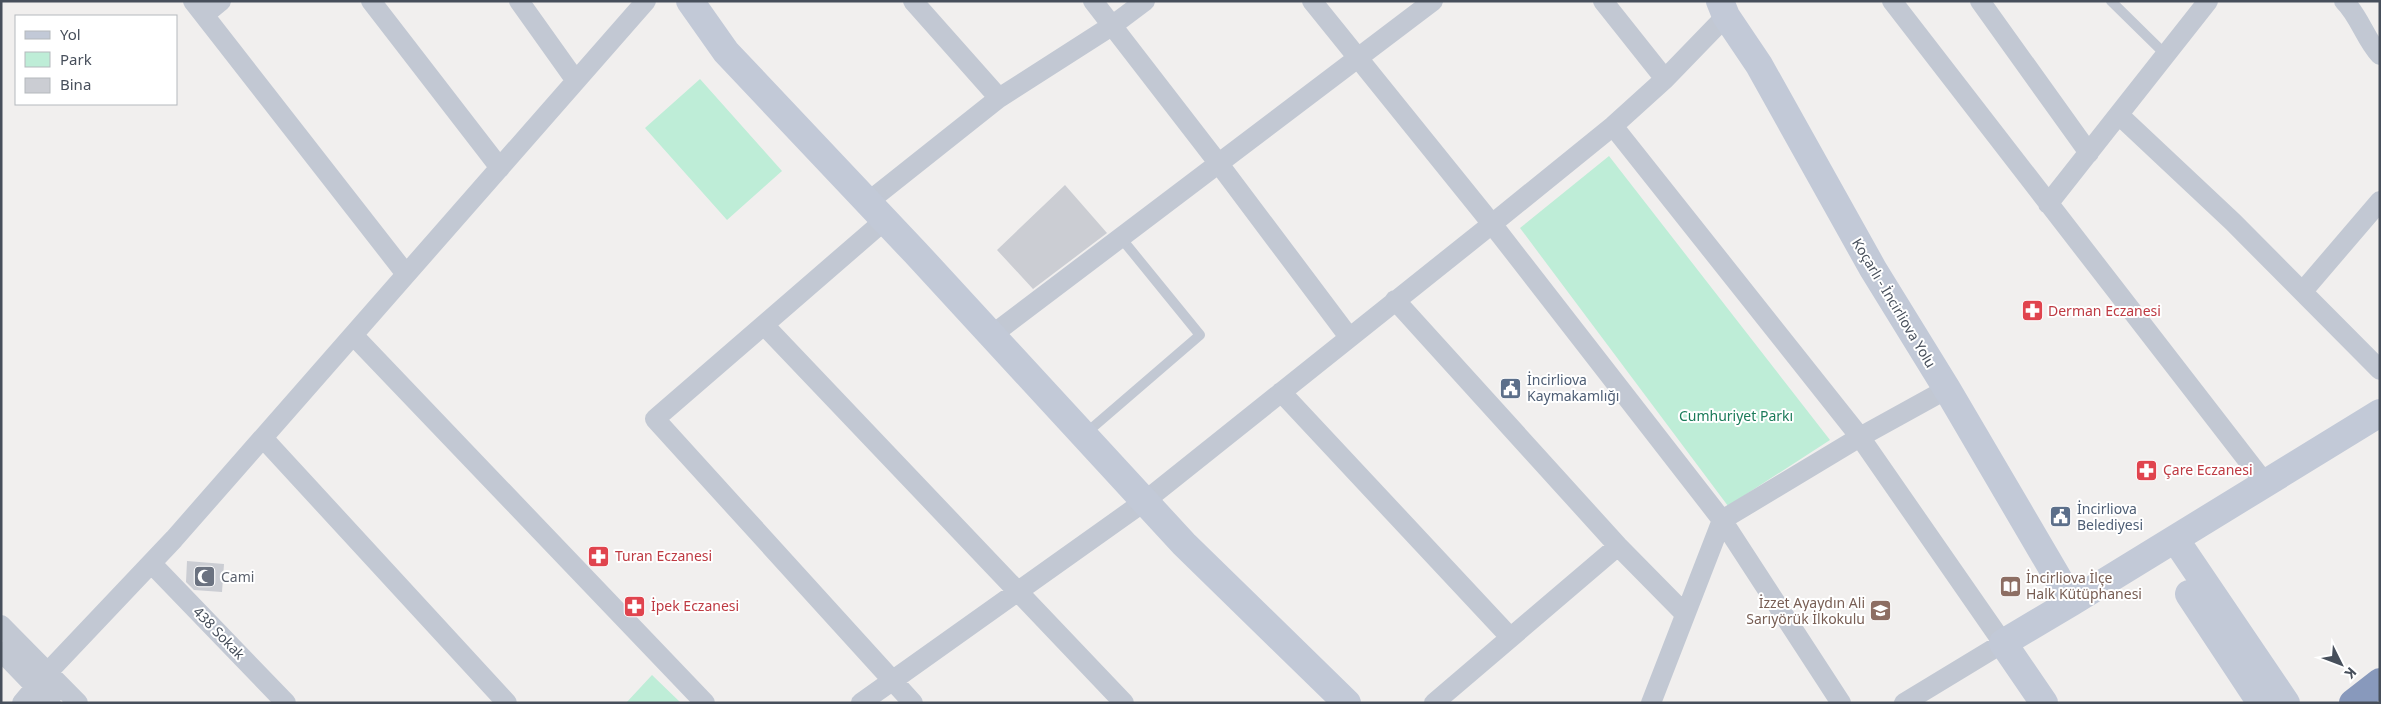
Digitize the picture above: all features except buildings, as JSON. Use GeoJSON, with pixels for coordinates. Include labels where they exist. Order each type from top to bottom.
{"type":"FeatureCollection","features":[{"type":"Feature","properties":{"kind":"highway"},"geometry":{"type":"LineString","coordinates":[[2353,703],[2380,682]]}},
{"type":"Feature","properties":{"kind":"street"},"geometry":{"type":"LineString","coordinates":[[221,1],[198,8],[406,274]]}},
{"type":"Feature","properties":{"kind":"street"},"geometry":{"type":"LineString","coordinates":[[371,1],[500,168]]}},
{"type":"Feature","properties":{"kind":"street"},"geometry":{"type":"LineString","coordinates":[[518,1],[576,81]]}},
{"type":"Feature","properties":{"kind":"street"},"geometry":{"type":"LineString","coordinates":[[22,703],[42,679],[152,564],[646,1]]}},
{"type":"Feature","properties":{"kind":"street"},"geometry":{"type":"LineString","coordinates":[[690,1],[726,52],[992,335],[1184,544],[1348,703]]}},
{"type":"Feature","properties":{"kind":"street"},"geometry":{"type":"LineString","coordinates":[[913,1],[999,98]]}},
{"type":"Feature","properties":{"kind":"street"},"geometry":{"type":"LineString","coordinates":[[1093,1],[1349,337]]}},
{"type":"Feature","properties":{"kind":"street"},"geometry":{"type":"LineString","coordinates":[[913,703],[655,419],[764,325],[876,211],[999,98],[1113,25],[1145,1]]}},
{"type":"Feature","properties":{"kind":"street"},"geometry":{"type":"LineString","coordinates":[[1312,1],[1492,224],[1722,520],[1841,703]]}},
{"type":"Feature","properties":{"kind":"street"},"geometry":{"type":"LineString","coordinates":[[992,335],[1433,1]]}},
{"type":"Feature","properties":{"kind":"street"},"geometry":{"type":"LineString","coordinates":[[1603,1],[1666,79]]}},
{"type":"Feature","properties":{"kind":"street"},"geometry":{"type":"LineString","coordinates":[[1892,1],[2048,204],[2114,286],[2265,484]]}},
{"type":"Feature","properties":{"kind":"street"},"geometry":{"type":"LineString","coordinates":[[1980,1],[2088,153]]}},
{"type":"Feature","properties":{"kind":"street"},"geometry":{"type":"LineString","coordinates":[[2048,204],[2208,1]]}},
{"type":"Feature","properties":{"kind":"street"},"geometry":{"type":"LineString","coordinates":[[2344,1],[2359,19],[2373,47],[2380,55]]}},
{"type":"Feature","properties":{"kind":"street"},"geometry":{"type":"LineString","coordinates":[[861,703],[1145,501],[1492,224],[1613,126],[1666,79],[1723,9]]}},
{"type":"Feature","properties":{"kind":"street","name":"Koçarlı - İncirliova Yolu"},"geometry":{"type":"LineString","coordinates":[[1723,9],[1759,65],[1872,269],[1947,389],[2072,602]]}},
{"type":"Feature","properties":{"kind":"street"},"geometry":{"type":"LineString","coordinates":[[2119,114],[2303,291],[2380,370]]}},
{"type":"Feature","properties":{"kind":"street"},"geometry":{"type":"LineString","coordinates":[[1613,126],[1860,437],[2044,703]]}},
{"type":"Feature","properties":{"kind":"street"},"geometry":{"type":"LineString","coordinates":[[2303,291],[2380,201]]}},
{"type":"Feature","properties":{"kind":"street"},"geometry":{"type":"LineString","coordinates":[[1395,300],[1618,546],[1685,614]]}},
{"type":"Feature","properties":{"kind":"street"},"geometry":{"type":"LineString","coordinates":[[764,325],[1124,703]]}},
{"type":"Feature","properties":{"kind":"street"},"geometry":{"type":"LineString","coordinates":[[353,336],[705,703]]}},
{"type":"Feature","properties":{"kind":"street"},"geometry":{"type":"LineString","coordinates":[[1651,703],[1722,520],[1860,437],[1947,389]]}},
{"type":"Feature","properties":{"kind":"street"},"geometry":{"type":"LineString","coordinates":[[1281,392],[1510,636]]}},
{"type":"Feature","properties":{"kind":"street"},"geometry":{"type":"LineString","coordinates":[[1904,703],[2380,413]]}},
{"type":"Feature","properties":{"kind":"street"},"geometry":{"type":"LineString","coordinates":[[263,438],[507,703]]}},
{"type":"Feature","properties":{"kind":"street"},"geometry":{"type":"LineString","coordinates":[[2167,544],[2261,703]]}},
{"type":"Feature","properties":{"kind":"street"},"geometry":{"type":"LineString","coordinates":[[2167,544],[2286,703]]}},
{"type":"Feature","properties":{"kind":"street"},"geometry":{"type":"LineString","coordinates":[[1434,703],[1510,636],[1618,546]]}},
{"type":"Feature","properties":{"kind":"street","name":"438 Sokak"},"geometry":{"type":"LineString","coordinates":[[152,564],[286,703]]}},
{"type":"Feature","properties":{"kind":"street"},"geometry":{"type":"LineString","coordinates":[[1,625],[42,679],[51,703]]}},
{"type":"Feature","properties":{"kind":"street"},"geometry":{"type":"LineString","coordinates":[[1,652],[78,703]]}},
{"type":"Feature","properties":{"kind":"lane"},"geometry":{"type":"LineString","coordinates":[[2111,1],[2166,55]]}},
{"type":"Feature","properties":{"kind":"lane"},"geometry":{"type":"LineString","coordinates":[[1084,435],[1200,335],[1121,238]]}},
{"type":"Feature","properties":{"kind":"green space"},"geometry":{"type":"Polygon","coordinates":[[[700,79],[782,171],[727,220],[645,128],[700,79]]]}},
{"type":"Feature","properties":{"kind":"green space","name":"Cumhuriyet Parkı"},"geometry":{"type":"Polygon","coordinates":[[[1609,156],[1830,440],[1728,506],[1520,228],[1609,156]]]}},
{"type":"Feature","properties":{"kind":"green space"},"geometry":{"type":"Polygon","coordinates":[[[652,675],[681,703],[626,703],[652,675]]]}},
{"type":"Feature","properties":{"kind":"place","name":"Derman Eczanesi"},"geometry":{"type":"Point","coordinates":[2032,311]}},
{"type":"Feature","properties":{"kind":"place","name":"İncirliova Kaymakamlığı"},"geometry":{"type":"Point","coordinates":[1511,388]}},
{"type":"Feature","properties":{"kind":"place","name":"Çare Eczanesi"},"geometry":{"type":"Point","coordinates":[2147,470]}},
{"type":"Feature","properties":{"kind":"place","name":"İncirliova Belediyesi"},"geometry":{"type":"Point","coordinates":[2061,517]}},
{"type":"Feature","properties":{"kind":"place","name":"Turan Eczanesi"},"geometry":{"type":"Point","coordinates":[599,556]}},
{"type":"Feature","properties":{"kind":"place","name":"Cami"},"geometry":{"type":"Point","coordinates":[205,577]}},
{"type":"Feature","properties":{"kind":"place","name":"İncirliova İlçe Halk Kütüphanesi"},"geometry":{"type":"Point","coordinates":[2010,586]}},
{"type":"Feature","properties":{"kind":"place","name":"İpek Eczanesi"},"geometry":{"type":"Point","coordinates":[635,606]}},
{"type":"Feature","properties":{"kind":"place","name":"İzzet Ayaydın Ali Sarıyörük İlkokulu"},"geometry":{"type":"Point","coordinates":[1881,611]}}]}
